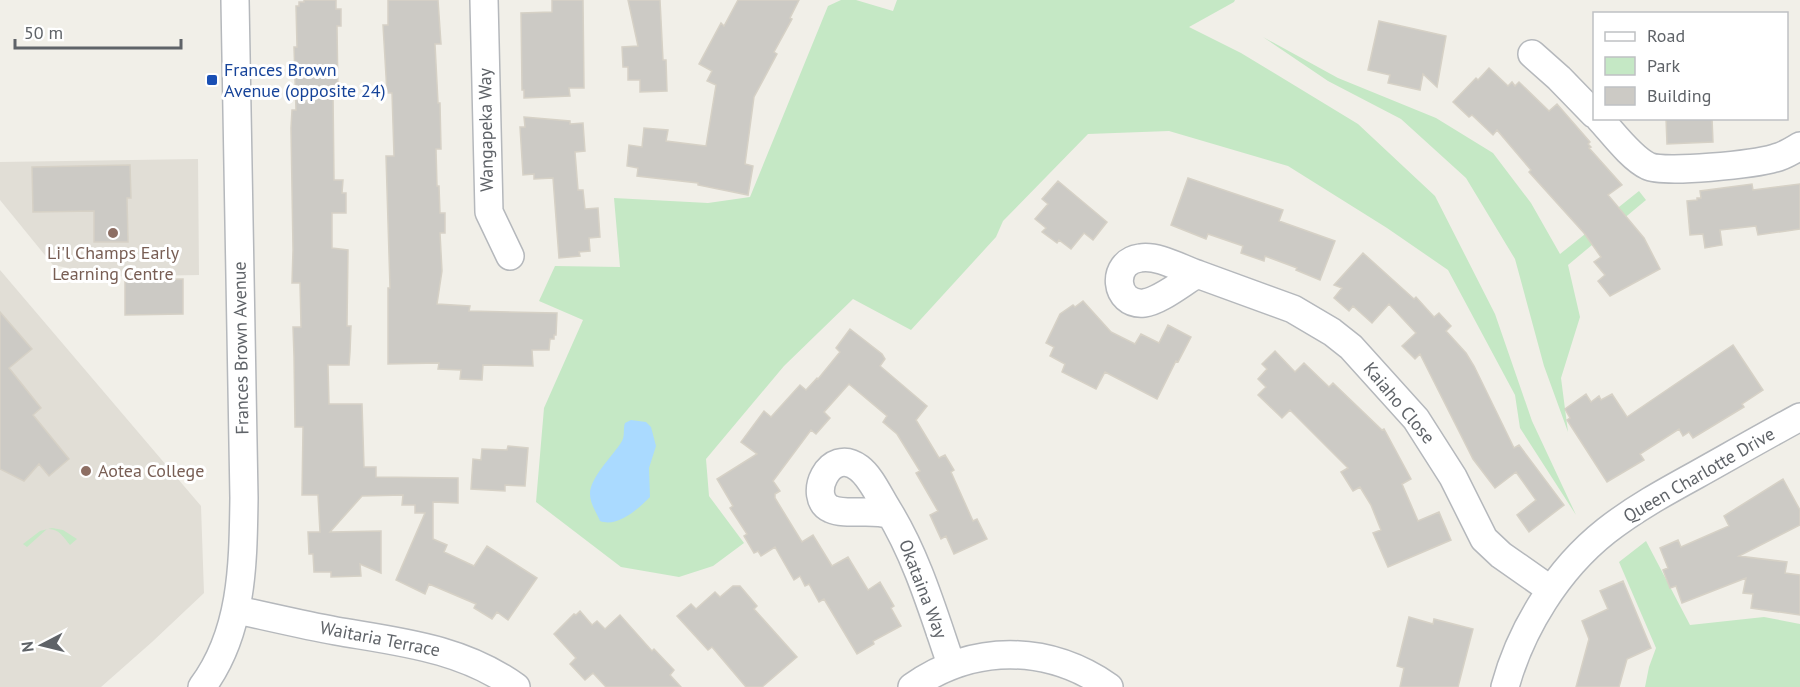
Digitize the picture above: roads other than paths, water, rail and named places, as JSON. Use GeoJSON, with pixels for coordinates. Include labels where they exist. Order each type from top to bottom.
{"type":"FeatureCollection","features":[{"type":"Feature","properties":{"kind":"street","name":"Frances Brown Avenue"},"geometry":{"type":"LineString","coordinates":[[202,687],[231,631],[237,610],[243,567],[244,498],[235,0]]}},
{"type":"Feature","properties":{"kind":"street","name":"Wangapeka Way"},"geometry":{"type":"LineString","coordinates":[[484,0],[489,212],[510,256]]}},
{"type":"Feature","properties":{"kind":"street"},"geometry":{"type":"LineString","coordinates":[[1532,54],[1593,113]]}},
{"type":"Feature","properties":{"kind":"street"},"geometry":{"type":"LineString","coordinates":[[1601,120],[1633,155],[1647,166],[1657,169],[1679,170],[1774,159],[1800,146]]}},
{"type":"Feature","properties":{"kind":"street","name":"Kaiaho Close"},"geometry":{"type":"LineString","coordinates":[[1197,274],[1293,309],[1351,346],[1416,419],[1453,477],[1484,538],[1501,555],[1551,590]]}},
{"type":"Feature","properties":{"kind":"street","name":"Queen Charlotte Drive"},"geometry":{"type":"LineString","coordinates":[[1505,687],[1519,648],[1551,590],[1582,553],[1606,531],[1635,510],[1800,417]]}},
{"type":"Feature","properties":{"kind":"street","name":"Okataina Way"},"geometry":{"type":"LineString","coordinates":[[891,515],[901,531],[919,572],[951,664]]}},
{"type":"Feature","properties":{"kind":"street","name":"Waitaria Terrace"},"geometry":{"type":"LineString","coordinates":[[237,610],[439,650],[475,663],[516,687]]}},
{"type":"Feature","properties":{"kind":"street"},"geometry":{"type":"LineString","coordinates":[[912,687],[951,664],[990,656],[1023,655],[1072,666],[1109,687]]}},
{"type":"Feature","properties":{"kind":"water"},"geometry":{"type":"Polygon","coordinates":[[[631,420],[646,422],[651,427],[656,446],[649,468],[650,497],[621,519],[614,522],[600,521],[591,501],[591,487],[622,441],[625,423],[631,420]]]}},
{"type":"Feature","properties":{"kind":"place","name":"Frances Brown Avenue (opposite 24)"},"geometry":{"type":"Point","coordinates":[212,80]}},
{"type":"Feature","properties":{"kind":"place","name":"Li'l Champs Early Learning Centre"},"geometry":{"type":"Point","coordinates":[113,233]}},
{"type":"Feature","properties":{"kind":"place","name":"Aotea College"},"geometry":{"type":"Point","coordinates":[86,471]}}]}
